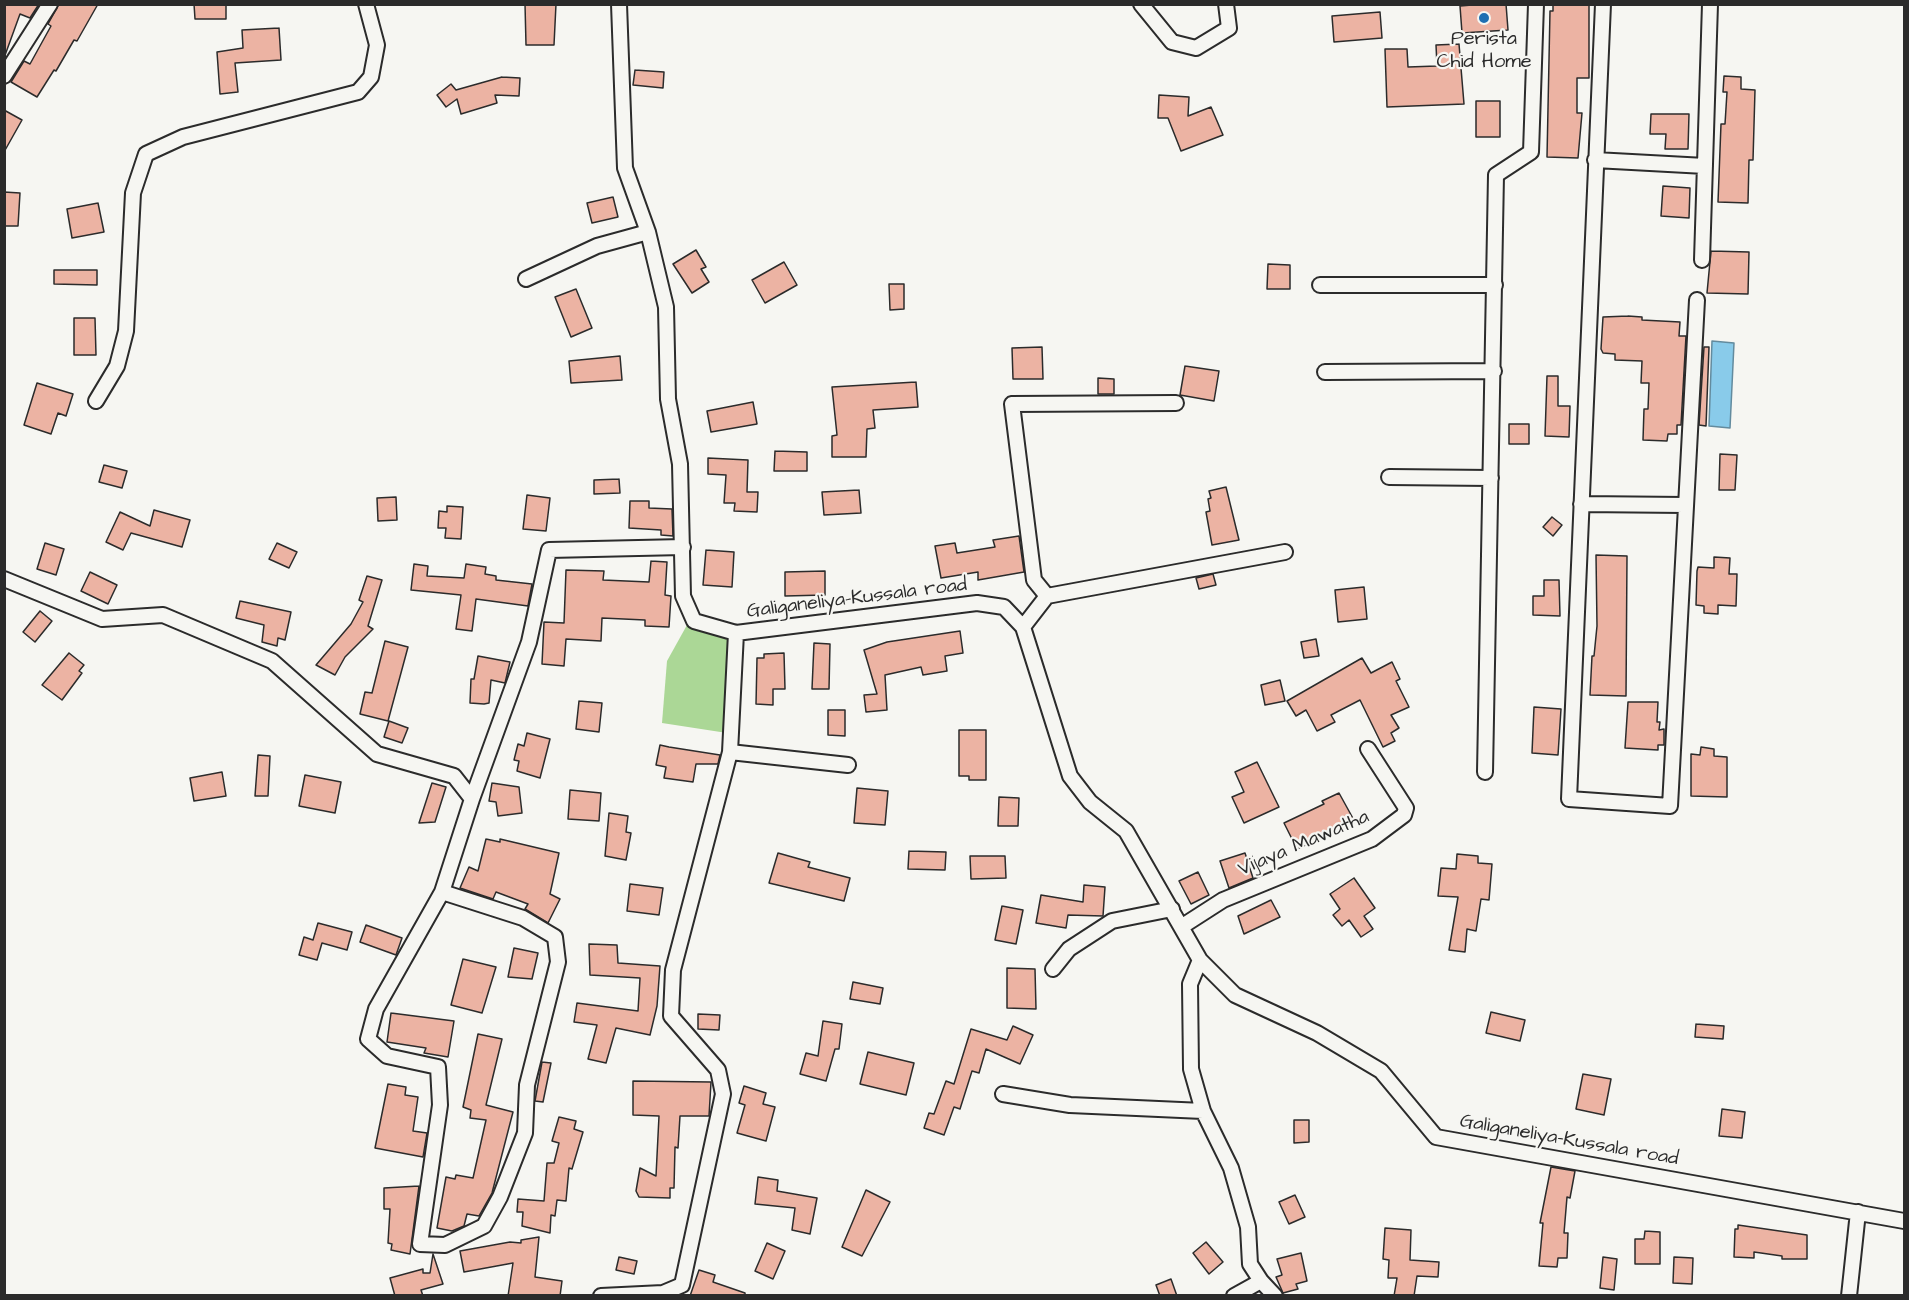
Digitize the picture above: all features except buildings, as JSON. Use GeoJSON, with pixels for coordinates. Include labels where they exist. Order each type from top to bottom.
{"type":"FeatureCollection","features":[{"type":"Feature","properties":{"kind":"street"},"geometry":{"type":"LineString","coordinates":[[4,76],[50,4]]}},
{"type":"Feature","properties":{"kind":"street"},"geometry":{"type":"LineString","coordinates":[[96,401],[117,366],[126,331],[133,193],[146,154],[183,137],[358,92],[371,77],[377,45],[366,4]]}},
{"type":"Feature","properties":{"kind":"street","name":"Galiganeliya-Kussala road"},"geometry":{"type":"LineString","coordinates":[[618,4],[625,168],[648,232],[666,307],[668,399],[680,464],[683,596],[694,621],[736,633],[977,603],[1004,607],[1023,627],[1070,776],[1090,802],[1126,831],[1200,960],[1235,995],[1317,1033],[1381,1071],[1436,1137],[1905,1221]]}},
{"type":"Feature","properties":{"kind":"street"},"geometry":{"type":"LineString","coordinates":[[1141,4],[1172,42],[1196,48],[1229,28],[1226,4]]}},
{"type":"Feature","properties":{"kind":"street"},"geometry":{"type":"LineString","coordinates":[[1485,772],[1496,175],[1531,152],[1536,4]]}},
{"type":"Feature","properties":{"kind":"street"},"geometry":{"type":"LineString","coordinates":[[1604,4],[1595,160],[1569,800],[1670,806],[1697,300]]}},
{"type":"Feature","properties":{"kind":"street"},"geometry":{"type":"LineString","coordinates":[[1702,260],[1710,4]]}},
{"type":"Feature","properties":{"kind":"street"},"geometry":{"type":"LineString","coordinates":[[1595,160],[1705,166]]}},
{"type":"Feature","properties":{"kind":"street"},"geometry":{"type":"LineString","coordinates":[[526,279],[597,246],[648,232]]}},
{"type":"Feature","properties":{"kind":"street"},"geometry":{"type":"LineString","coordinates":[[1320,285],[1495,285]]}},
{"type":"Feature","properties":{"kind":"street"},"geometry":{"type":"LineString","coordinates":[[1325,372],[1494,371]]}},
{"type":"Feature","properties":{"kind":"street"},"geometry":{"type":"LineString","coordinates":[[1047,596],[1034,580],[1012,404],[1176,403]]}},
{"type":"Feature","properties":{"kind":"street"},"geometry":{"type":"LineString","coordinates":[[1389,477],[1491,478]]}},
{"type":"Feature","properties":{"kind":"street"},"geometry":{"type":"LineString","coordinates":[[1581,504],[1685,505]]}},
{"type":"Feature","properties":{"kind":"street"},"geometry":{"type":"LineString","coordinates":[[442,892],[523,918],[547,932],[555,937],[558,962],[527,1084],[525,1133],[500,1197],[484,1226],[445,1245],[420,1244],[440,1105],[438,1067],[387,1056],[368,1039],[376,1009],[442,892],[472,799],[529,642],[549,550],[683,547]]}},
{"type":"Feature","properties":{"kind":"street"},"geometry":{"type":"LineString","coordinates":[[1023,627],[1047,596],[1285,552]]}},
{"type":"Feature","properties":{"kind":"street"},"geometry":{"type":"LineString","coordinates":[[4,579],[102,619],[163,615],[272,662],[377,754],[454,776],[472,799]]}},
{"type":"Feature","properties":{"kind":"street"},"geometry":{"type":"LineString","coordinates":[[601,1296],[663,1293],[682,1285],[723,1094],[718,1070],[671,1016],[673,970],[730,752],[736,633]]}},
{"type":"Feature","properties":{"kind":"street","name":"Vijaya Mawatha"},"geometry":{"type":"LineString","coordinates":[[1181,927],[1223,900],[1372,839],[1404,815],[1406,808],[1368,749]]}},
{"type":"Feature","properties":{"kind":"street"},"geometry":{"type":"LineString","coordinates":[[730,752],[848,765]]}},
{"type":"Feature","properties":{"kind":"street"},"geometry":{"type":"LineString","coordinates":[[1053,969],[1069,949],[1112,921],[1172,909]]}},
{"type":"Feature","properties":{"kind":"street"},"geometry":{"type":"LineString","coordinates":[[1200,960],[1190,984],[1191,1069],[1203,1111],[1231,1167],[1248,1227],[1250,1264],[1275,1296]]}},
{"type":"Feature","properties":{"kind":"street"},"geometry":{"type":"LineString","coordinates":[[1003,1094],[1070,1106],[1203,1111]]}},
{"type":"Feature","properties":{"kind":"street"},"geometry":{"type":"LineString","coordinates":[[1849,1296],[1858,1212]]}},
{"type":"Feature","properties":{"kind":"street"},"geometry":{"type":"LineString","coordinates":[[1234,1296],[1261,1281]]}},
{"type":"Feature","properties":{"kind":"green space"},"geometry":{"type":"Polygon","coordinates":[[[687,625],[731,640],[727,733],[662,723],[667,661],[687,625]]]}},
{"type":"Feature","properties":{"kind":"water"},"geometry":{"type":"Polygon","coordinates":[[[1712,341],[1734,343],[1730,428],[1709,426],[1712,341]]]}},
{"type":"Feature","properties":{"kind":"place","name":"Perista Chid Home"},"geometry":{"type":"Point","coordinates":[1484,18]}}]}
